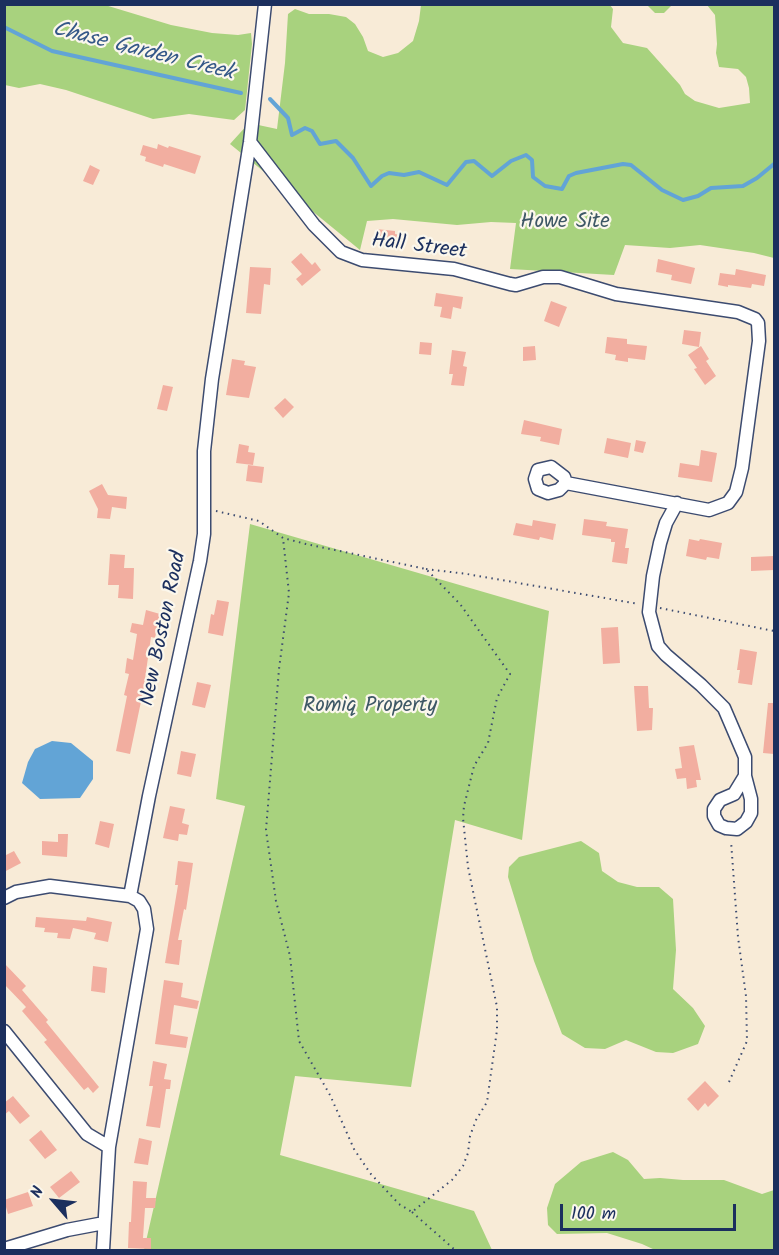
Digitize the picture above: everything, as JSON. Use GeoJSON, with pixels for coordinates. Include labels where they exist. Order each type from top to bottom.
{"type":"FeatureCollection","features":[{"type":"Feature","properties":{"kind":"street","name":"New Boston Road"},"geometry":{"type":"LineString","coordinates":[[130,896],[148,796],[200,561],[205,509],[204,451],[212,379],[250,141],[265,4]]}},
{"type":"Feature","properties":{"kind":"street","name":"Hall Street"},"geometry":{"type":"LineString","coordinates":[[250,141],[314,225],[340,252],[351,257],[375,263],[454,269],[516,285],[543,277],[560,277],[616,294],[749,315],[758,323],[759,336],[742,468],[736,492],[728,502],[709,510],[677,503]]}},
{"type":"Feature","properties":{"kind":"street"},"geometry":{"type":"LineString","coordinates":[[566,483],[677,503],[666,523],[660,543],[649,612],[658,646],[724,708],[745,757],[745,776],[751,799],[751,813],[746,822],[737,830],[719,825],[714,816],[714,809],[720,800],[734,794],[745,776]]}},
{"type":"Feature","properties":{"kind":"street"},"geometry":{"type":"LineString","coordinates":[[4,898],[16,892],[50,886],[130,896],[139,901],[144,909],[147,929],[109,1147],[103,1251]]}},
{"type":"Feature","properties":{"kind":"street"},"geometry":{"type":"LineString","coordinates":[[4,1031],[87,1134],[109,1147]]}},
{"type":"Feature","properties":{"kind":"street"},"geometry":{"type":"LineString","coordinates":[[4,1250],[67,1230],[104,1223]]}},
{"type":"Feature","properties":{"kind":"path"},"geometry":{"type":"LineString","coordinates":[[205,509],[259,521],[284,538],[319,548],[649,605],[691,616],[774,631]]}},
{"type":"Feature","properties":{"kind":"path"},"geometry":{"type":"LineString","coordinates":[[284,538],[289,594],[279,669],[266,830],[276,901],[290,956],[299,1041],[330,1095],[354,1149],[370,1173],[399,1204],[412,1212],[455,1251]]}},
{"type":"Feature","properties":{"kind":"path"},"geometry":{"type":"LineString","coordinates":[[412,1212],[452,1180],[464,1166],[470,1136],[487,1102],[497,1030],[497,1007],[468,867],[463,818],[474,766],[488,743],[497,698],[510,674],[460,604],[426,568]]}},
{"type":"Feature","properties":{"kind":"path"},"geometry":{"type":"LineString","coordinates":[[729,1082],[747,1041],[746,996],[738,937],[730,829]]}},
{"type":"Feature","properties":{"kind":"green space"},"geometry":{"type":"Polygon","coordinates":[[[4,5],[105,5],[171,25],[212,33],[238,35],[251,33],[252,44],[245,110],[234,120],[189,114],[153,119],[66,90],[40,84],[19,88],[5,85],[4,5]]]}},
{"type":"Feature","properties":{"kind":"green space","name":"Howe Site"},"geometry":{"type":"Polygon","coordinates":[[[421,5],[610,5],[613,9],[611,27],[623,43],[647,48],[680,85],[685,94],[695,101],[719,108],[750,103],[749,88],[746,77],[738,69],[719,67],[716,53],[715,15],[707,5],[774,5],[774,258],[700,245],[670,248],[625,245],[614,275],[510,269],[516,223],[491,222],[457,225],[393,219],[367,221],[360,250],[230,144],[249,123],[277,129],[288,14],[295,9],[309,14],[346,17],[355,24],[368,51],[383,57],[398,53],[413,41],[421,5]]]}},
{"type":"Feature","properties":{"kind":"green space"},"geometry":{"type":"Polygon","coordinates":[[[647,5],[672,5],[664,13],[655,13],[647,5]]]}},
{"type":"Feature","properties":{"kind":"green space","name":"Romiq Property"},"geometry":{"type":"Polygon","coordinates":[[[250,524],[549,611],[522,840],[455,820],[411,1087],[295,1076],[280,1155],[474,1211],[492,1250],[144,1250],[245,806],[216,799],[250,524]]]}},
{"type":"Feature","properties":{"kind":"green space"},"geometry":{"type":"Polygon","coordinates":[[[581,841],[599,853],[602,871],[618,882],[637,887],[659,887],[673,899],[676,950],[673,989],[693,1008],[705,1026],[698,1044],[673,1053],[656,1052],[626,1040],[605,1049],[585,1048],[562,1034],[534,961],[508,877],[509,867],[519,857],[581,841]]]}},
{"type":"Feature","properties":{"kind":"green space"},"geometry":{"type":"Polygon","coordinates":[[[613,1152],[628,1160],[644,1179],[724,1180],[762,1194],[774,1190],[774,1250],[655,1250],[607,1233],[557,1234],[548,1225],[547,1208],[555,1184],[581,1162],[613,1152]]]}},
{"type":"Feature","properties":{"kind":"water"},"geometry":{"type":"Polygon","coordinates":[[[52,741],[71,743],[93,761],[93,779],[80,798],[40,799],[22,783],[28,762],[35,749],[52,741]]]}},
{"type":"Feature","properties":{"kind":"building"},"geometry":{"type":"Polygon","coordinates":[[[158,144],[201,156],[195,174],[164,164],[163,167],[145,161],[146,157],[140,155],[143,145],[157,149],[158,144]]]}},
{"type":"Feature","properties":{"kind":"building"},"geometry":{"type":"Polygon","coordinates":[[[90,165],[100,170],[93,185],[83,181],[90,165]]]}},
{"type":"Feature","properties":{"kind":"building"},"geometry":{"type":"Polygon","coordinates":[[[376,229],[395,231],[395,234],[404,236],[402,249],[388,247],[389,243],[375,242],[376,229]]]}},
{"type":"Feature","properties":{"kind":"building"},"geometry":{"type":"Polygon","coordinates":[[[301,253],[312,265],[315,262],[321,270],[302,286],[296,279],[302,274],[291,262],[301,253]]]}},
{"type":"Feature","properties":{"kind":"building"},"geometry":{"type":"Polygon","coordinates":[[[658,259],[695,268],[691,284],[671,280],[672,275],[656,272],[658,259]]]}},
{"type":"Feature","properties":{"kind":"building"},"geometry":{"type":"Polygon","coordinates":[[[250,267],[271,268],[270,285],[264,284],[261,314],[246,313],[250,267]]]}},
{"type":"Feature","properties":{"kind":"building"},"geometry":{"type":"Polygon","coordinates":[[[736,269],[766,275],[764,286],[752,284],[751,288],[718,285],[720,273],[735,275],[736,269]]]}},
{"type":"Feature","properties":{"kind":"building"},"geometry":{"type":"Polygon","coordinates":[[[436,293],[463,297],[461,309],[453,307],[451,319],[440,317],[442,307],[434,306],[436,293]]]}},
{"type":"Feature","properties":{"kind":"building"},"geometry":{"type":"Polygon","coordinates":[[[551,301],[567,307],[559,327],[544,321],[551,301]]]}},
{"type":"Feature","properties":{"kind":"building"},"geometry":{"type":"Polygon","coordinates":[[[684,330],[701,332],[699,347],[682,344],[684,330]]]}},
{"type":"Feature","properties":{"kind":"building"},"geometry":{"type":"Polygon","coordinates":[[[607,337],[627,339],[627,344],[647,346],[645,360],[628,358],[628,362],[615,360],[616,355],[605,353],[607,337]]]}},
{"type":"Feature","properties":{"kind":"building"},"geometry":{"type":"Polygon","coordinates":[[[420,342],[432,343],[431,355],[419,354],[420,342]]]}},
{"type":"Feature","properties":{"kind":"building"},"geometry":{"type":"Polygon","coordinates":[[[535,346],[536,360],[523,361],[523,347],[535,346]]]}},
{"type":"Feature","properties":{"kind":"building"},"geometry":{"type":"Polygon","coordinates":[[[701,346],[709,359],[706,361],[716,376],[705,385],[688,355],[701,346]]]}},
{"type":"Feature","properties":{"kind":"building"},"geometry":{"type":"Polygon","coordinates":[[[452,350],[466,352],[463,366],[467,367],[464,386],[451,385],[453,374],[449,374],[452,350]]]}},
{"type":"Feature","properties":{"kind":"building"},"geometry":{"type":"Polygon","coordinates":[[[232,359],[245,361],[244,365],[256,367],[249,398],[226,395],[232,359]]]}},
{"type":"Feature","properties":{"kind":"building"},"geometry":{"type":"Polygon","coordinates":[[[163,385],[173,387],[167,411],[157,409],[163,385]]]}},
{"type":"Feature","properties":{"kind":"building"},"geometry":{"type":"Polygon","coordinates":[[[285,398],[294,407],[283,418],[274,408],[285,398]]]}},
{"type":"Feature","properties":{"kind":"building"},"geometry":{"type":"Polygon","coordinates":[[[524,420],[562,429],[559,445],[540,441],[541,437],[521,434],[524,420]]]}},
{"type":"Feature","properties":{"kind":"building"},"geometry":{"type":"Polygon","coordinates":[[[607,438],[631,443],[628,458],[604,453],[607,438]]]}},
{"type":"Feature","properties":{"kind":"building"},"geometry":{"type":"Polygon","coordinates":[[[636,440],[646,442],[643,453],[634,451],[636,440]]]}},
{"type":"Feature","properties":{"kind":"building"},"geometry":{"type":"Polygon","coordinates":[[[239,444],[249,446],[248,452],[255,453],[253,465],[236,463],[239,444]]]}},
{"type":"Feature","properties":{"kind":"building"},"geometry":{"type":"Polygon","coordinates":[[[701,450],[717,453],[712,482],[678,477],[680,463],[699,466],[701,450]]]}},
{"type":"Feature","properties":{"kind":"building"},"geometry":{"type":"Polygon","coordinates":[[[248,465],[264,467],[262,483],[246,481],[248,465]]]}},
{"type":"Feature","properties":{"kind":"building"},"geometry":{"type":"Polygon","coordinates":[[[102,484],[108,495],[127,497],[126,509],[112,507],[110,519],[97,518],[98,509],[89,491],[102,484]]]}},
{"type":"Feature","properties":{"kind":"building"},"geometry":{"type":"Polygon","coordinates":[[[584,519],[607,522],[606,526],[628,529],[625,548],[629,548],[627,564],[612,562],[615,542],[611,542],[611,539],[582,535],[584,519]]]}},
{"type":"Feature","properties":{"kind":"building"},"geometry":{"type":"Polygon","coordinates":[[[533,520],[556,524],[553,540],[513,535],[516,523],[532,526],[533,520]]]}},
{"type":"Feature","properties":{"kind":"building"},"geometry":{"type":"Polygon","coordinates":[[[689,539],[722,543],[719,559],[707,557],[706,560],[686,556],[689,539]]]}},
{"type":"Feature","properties":{"kind":"building"},"geometry":{"type":"Polygon","coordinates":[[[110,554],[125,555],[124,568],[134,568],[133,599],[118,598],[119,585],[108,585],[110,554]]]}},
{"type":"Feature","properties":{"kind":"building"},"geometry":{"type":"Polygon","coordinates":[[[774,556],[774,570],[751,571],[751,557],[774,556]]]}},
{"type":"Feature","properties":{"kind":"building"},"geometry":{"type":"Polygon","coordinates":[[[217,600],[229,602],[223,636],[208,633],[211,614],[214,615],[217,600]]]}},
{"type":"Feature","properties":{"kind":"building"},"geometry":{"type":"Polygon","coordinates":[[[146,610],[160,614],[155,638],[151,637],[143,692],[130,754],[116,751],[127,696],[124,695],[129,674],[125,673],[127,658],[133,660],[137,634],[130,632],[132,623],[143,625],[146,610]]]}},
{"type":"Feature","properties":{"kind":"building"},"geometry":{"type":"Polygon","coordinates":[[[618,627],[620,663],[603,664],[601,628],[618,627]]]}},
{"type":"Feature","properties":{"kind":"building"},"geometry":{"type":"Polygon","coordinates":[[[740,649],[757,652],[752,685],[738,683],[740,649]]]}},
{"type":"Feature","properties":{"kind":"building"},"geometry":{"type":"Polygon","coordinates":[[[197,682],[211,685],[205,708],[192,705],[197,682]]]}},
{"type":"Feature","properties":{"kind":"building"},"geometry":{"type":"Polygon","coordinates":[[[634,686],[648,686],[649,708],[653,708],[652,730],[637,731],[634,686]]]}},
{"type":"Feature","properties":{"kind":"building"},"geometry":{"type":"Polygon","coordinates":[[[768,703],[774,703],[774,754],[763,753],[768,703]]]}},
{"type":"Feature","properties":{"kind":"building"},"geometry":{"type":"Polygon","coordinates":[[[694,745],[701,780],[696,780],[697,787],[687,789],[686,778],[677,779],[675,769],[682,768],[679,747],[694,745]]]}},
{"type":"Feature","properties":{"kind":"building"},"geometry":{"type":"Polygon","coordinates":[[[181,751],[196,754],[191,777],[177,774],[181,751]]]}},
{"type":"Feature","properties":{"kind":"building"},"geometry":{"type":"Polygon","coordinates":[[[170,806],[185,809],[182,823],[189,825],[187,835],[179,834],[178,841],[163,838],[170,806]]]}},
{"type":"Feature","properties":{"kind":"building"},"geometry":{"type":"Polygon","coordinates":[[[100,821],[114,824],[109,848],[95,844],[100,821]]]}},
{"type":"Feature","properties":{"kind":"building"},"geometry":{"type":"Polygon","coordinates":[[[58,834],[68,834],[67,857],[42,855],[42,841],[58,842],[58,834]]]}},
{"type":"Feature","properties":{"kind":"building"},"geometry":{"type":"Polygon","coordinates":[[[14,851],[21,863],[4,872],[4,856],[14,851]]]}},
{"type":"Feature","properties":{"kind":"building"},"geometry":{"type":"Polygon","coordinates":[[[178,861],[193,863],[186,910],[184,909],[178,940],[182,940],[179,965],[165,963],[178,885],[175,885],[178,861]]]}},
{"type":"Feature","properties":{"kind":"building"},"geometry":{"type":"Polygon","coordinates":[[[36,917],[86,921],[87,917],[112,922],[108,942],[94,939],[96,933],[73,928],[70,939],[57,938],[58,933],[44,932],[45,928],[35,927],[36,917]]]}},
{"type":"Feature","properties":{"kind":"building"},"geometry":{"type":"Polygon","coordinates":[[[4,963],[26,986],[22,990],[99,1087],[93,1093],[88,1087],[84,1090],[44,1042],[47,1040],[22,1011],[26,1007],[4,984],[4,963]]]}},
{"type":"Feature","properties":{"kind":"building"},"geometry":{"type":"Polygon","coordinates":[[[93,966],[107,968],[105,993],[91,991],[93,966]]]}},
{"type":"Feature","properties":{"kind":"building"},"geometry":{"type":"Polygon","coordinates":[[[164,980],[183,983],[181,997],[199,1001],[197,1009],[174,1005],[170,1034],[188,1037],[186,1048],[155,1044],[164,980]]]}},
{"type":"Feature","properties":{"kind":"building"},"geometry":{"type":"Polygon","coordinates":[[[153,1061],[167,1064],[164,1079],[171,1080],[170,1089],[166,1089],[160,1128],[146,1126],[153,1086],[149,1086],[153,1061]]]}},
{"type":"Feature","properties":{"kind":"building"},"geometry":{"type":"Polygon","coordinates":[[[705,1081],[719,1096],[708,1107],[705,1103],[698,1111],[687,1099],[705,1081]]]}},
{"type":"Feature","properties":{"kind":"building"},"geometry":{"type":"Polygon","coordinates":[[[13,1096],[30,1116],[20,1124],[9,1111],[4,1115],[4,1103],[13,1096]]]}},
{"type":"Feature","properties":{"kind":"building"},"geometry":{"type":"Polygon","coordinates":[[[41,1130],[57,1150],[45,1159],[29,1140],[41,1130]]]}},
{"type":"Feature","properties":{"kind":"building"},"geometry":{"type":"Polygon","coordinates":[[[139,1138],[152,1141],[148,1165],[134,1163],[139,1138]]]}},
{"type":"Feature","properties":{"kind":"building"},"geometry":{"type":"Polygon","coordinates":[[[71,1171],[80,1182],[59,1198],[50,1187],[71,1171]]]}},
{"type":"Feature","properties":{"kind":"building"},"geometry":{"type":"Polygon","coordinates":[[[133,1181],[147,1182],[146,1198],[156,1198],[155,1208],[145,1208],[143,1238],[151,1238],[151,1249],[128,1248],[133,1181]]]}},
{"type":"Feature","properties":{"kind":"building"},"geometry":{"type":"Polygon","coordinates":[[[28,1192],[33,1206],[8,1214],[4,1200],[28,1192]]]}},
{"type":"Feature","properties":{"kind":"waterway","name":"Chase Garden Creek"},"geometry":{"type":"LineString","coordinates":[[4,27],[52,51],[241,93]]}},
{"type":"Feature","properties":{"kind":"waterway","name":"Chase Garden Creek"},"geometry":{"type":"LineString","coordinates":[[270,99],[288,118],[292,135],[305,128],[312,131],[320,144],[336,141],[353,158],[371,186],[389,173],[404,175],[419,172],[447,185],[466,162],[474,161],[492,176],[511,161],[526,155],[532,160],[533,177],[545,186],[562,189],[569,176],[576,173],[623,164],[631,165],[662,190],[683,200],[698,196],[711,188],[743,186],[774,164]]}}]}
